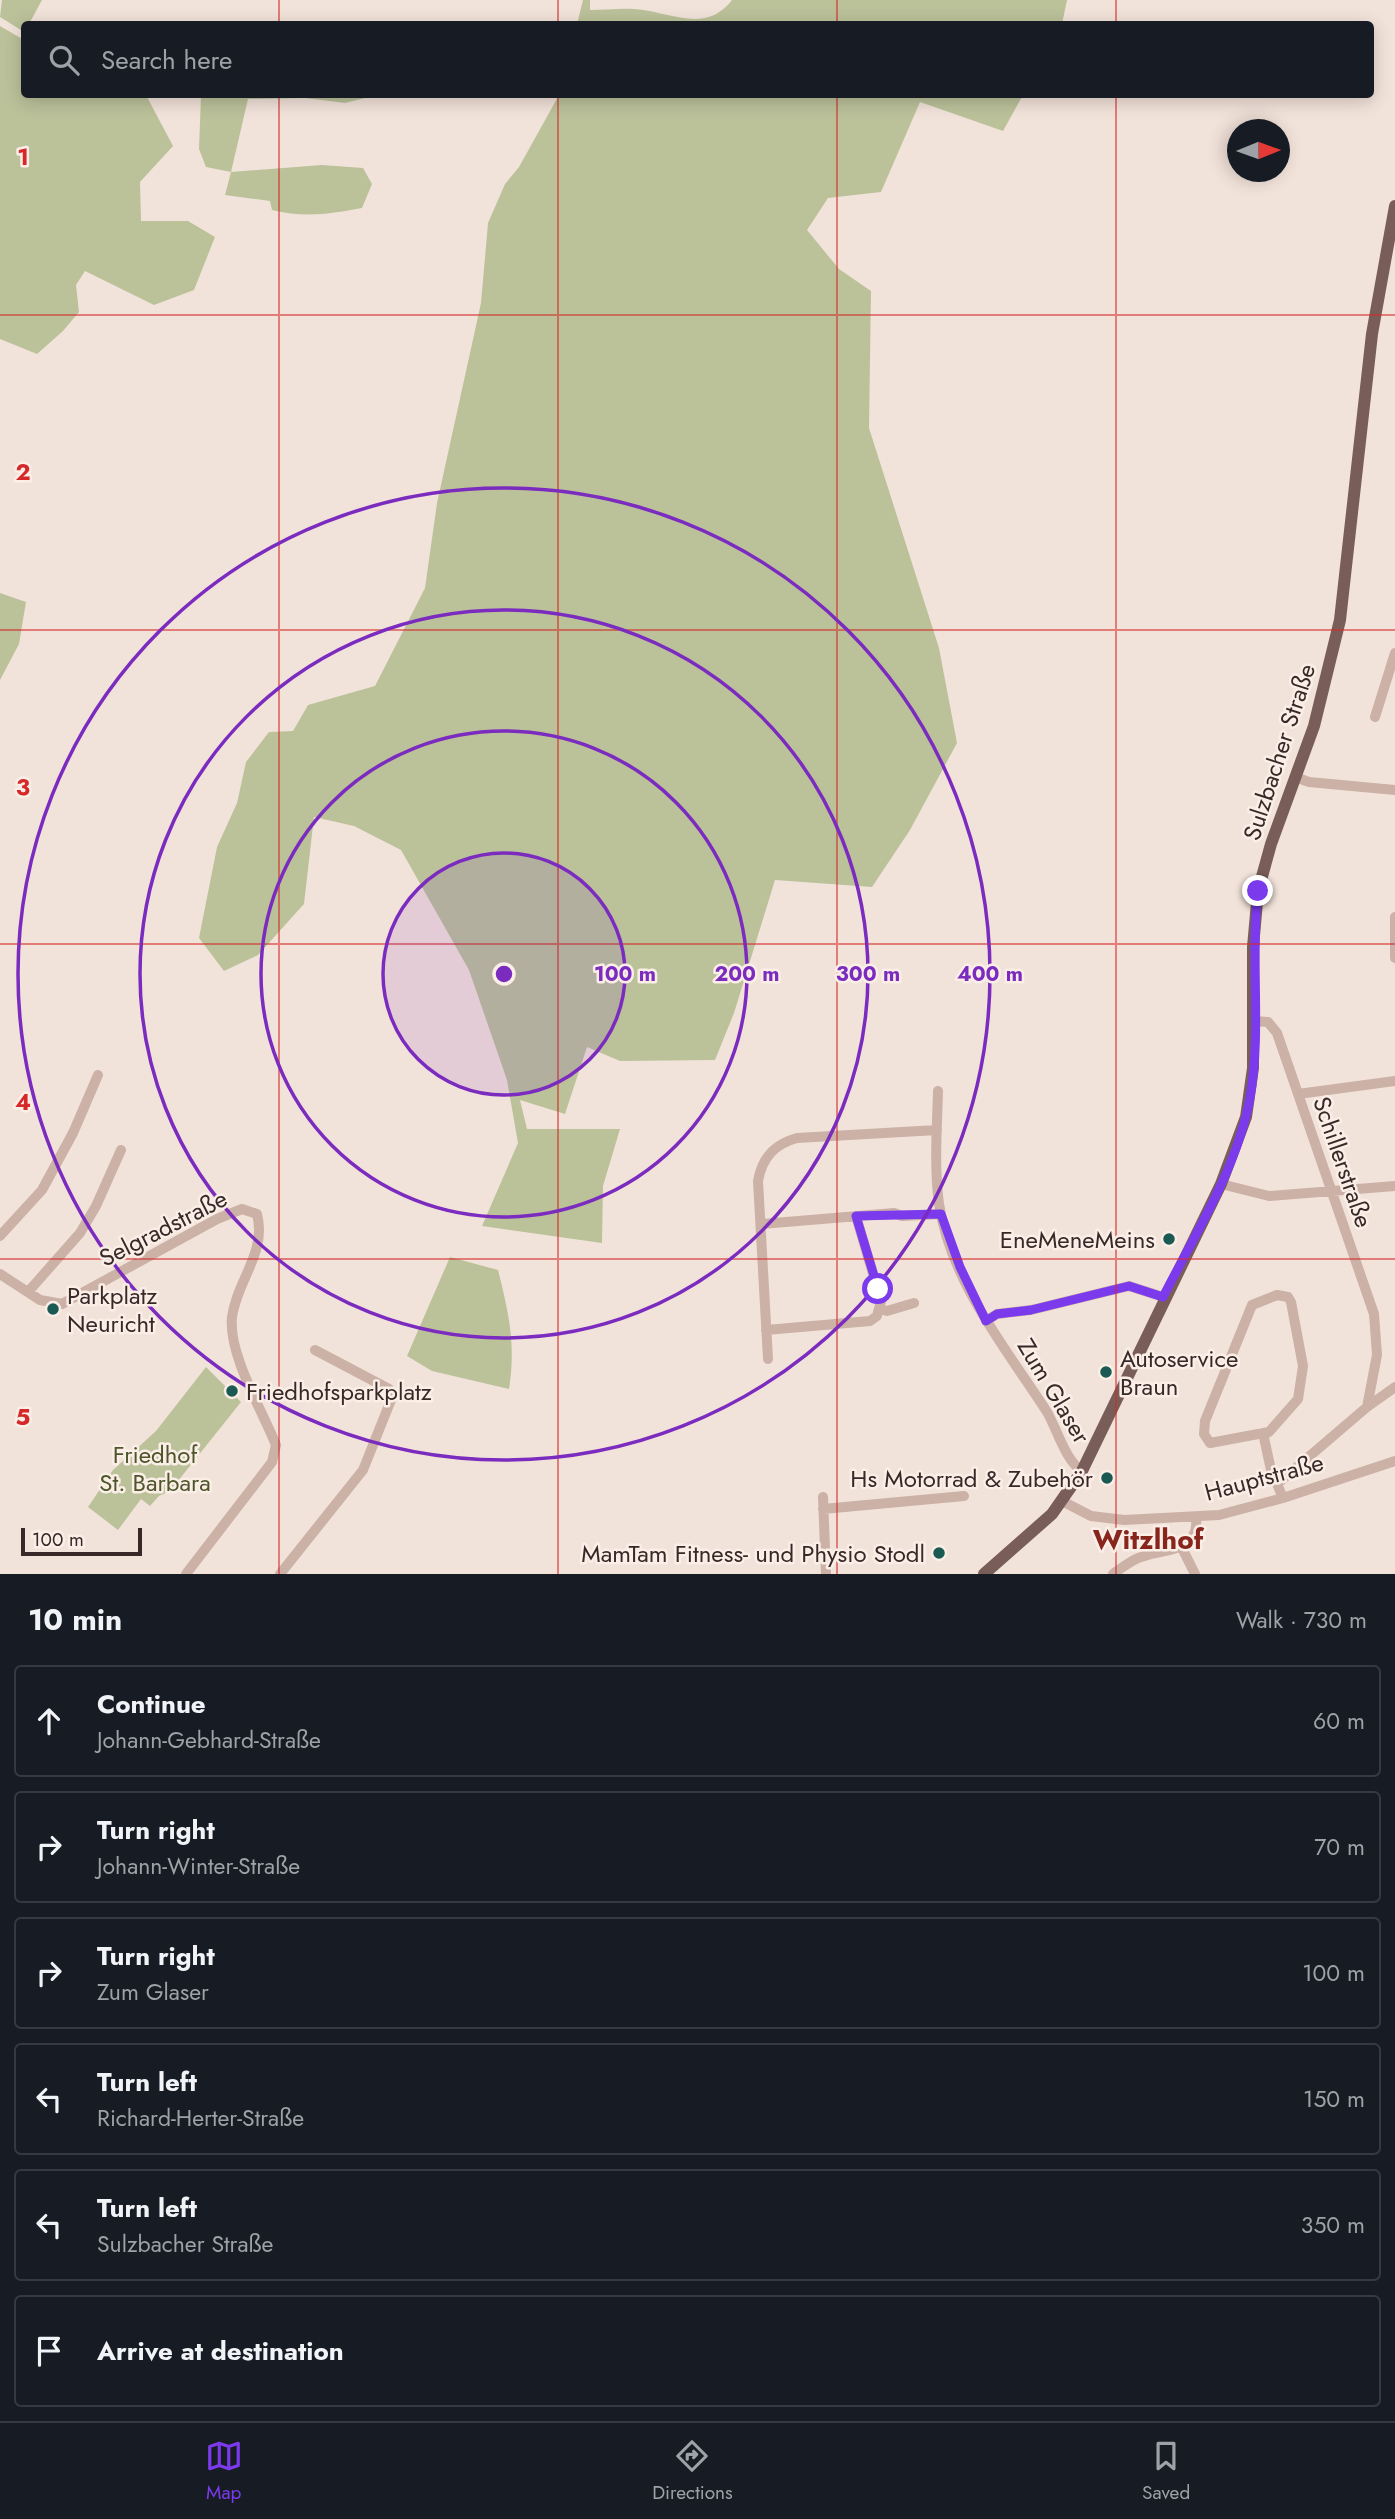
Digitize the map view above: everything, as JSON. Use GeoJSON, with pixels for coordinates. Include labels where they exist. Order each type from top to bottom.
{"type":"FeatureCollection","features":[{"type":"Feature","properties":{"kind":"main road","name":"Sulzbacher Straße"},"geometry":{"type":"LineString","coordinates":[[984,1574],[1033,1534],[1062,1501],[1082,1471],[1163,1297],[1221,1184],[1248,1107],[1253,1068],[1253,947],[1258,891],[1271,844],[1323,695],[1342,607],[1372,334],[1395,206]]}},
{"type":"Feature","properties":{"kind":"street"},"geometry":{"type":"LineString","coordinates":[[1375,717],[1395,653]]}},
{"type":"Feature","properties":{"kind":"street"},"geometry":{"type":"LineString","coordinates":[[1295,777],[1309,782],[1395,790]]}},
{"type":"Feature","properties":{"kind":"street"},"geometry":{"type":"LineString","coordinates":[[1395,917],[1395,958]]}},
{"type":"Feature","properties":{"kind":"street","name":"Schillerstraße"},"geometry":{"type":"LineString","coordinates":[[1254,1021],[1268,1022],[1274,1027],[1374,1314],[1377,1355],[1367,1407]]}},
{"type":"Feature","properties":{"kind":"street"},"geometry":{"type":"LineString","coordinates":[[0,1236],[42,1190],[74,1133],[97,1075]]}},
{"type":"Feature","properties":{"kind":"street"},"geometry":{"type":"LineString","coordinates":[[1298,1094],[1395,1081]]}},
{"type":"Feature","properties":{"kind":"street","name":"Zum Glaser"},"geometry":{"type":"LineString","coordinates":[[938,1091],[941,1214],[960,1267],[986,1321],[1048,1414],[1073,1463],[1082,1471]]}},
{"type":"Feature","properties":{"kind":"street"},"geometry":{"type":"LineString","coordinates":[[768,1360],[759,1172],[768,1154],[776,1146],[797,1138],[937,1130]]}},
{"type":"Feature","properties":{"kind":"street"},"geometry":{"type":"LineString","coordinates":[[0,1274],[28,1292],[80,1233],[96,1206],[121,1150]]}},
{"type":"Feature","properties":{"kind":"street"},"geometry":{"type":"LineString","coordinates":[[1221,1184],[1269,1196],[1395,1186]]}},
{"type":"Feature","properties":{"kind":"street","name":"Selgradstraße"},"geometry":{"type":"LineString","coordinates":[[28,1292],[51,1304],[71,1302],[217,1219],[242,1209],[257,1214],[262,1233],[232,1315],[232,1341],[276,1445],[272,1462],[187,1574]]}},
{"type":"Feature","properties":{"kind":"street"},"geometry":{"type":"LineString","coordinates":[[761,1224],[856,1216],[941,1214]]}},
{"type":"Feature","properties":{"kind":"street"},"geometry":{"type":"LineString","coordinates":[[766,1329],[870,1321],[881,1310],[881,1301],[856,1216]]}},
{"type":"Feature","properties":{"kind":"street"},"geometry":{"type":"LineString","coordinates":[[986,1321],[997,1314],[1031,1310],[1129,1286],[1163,1297]]}},
{"type":"Feature","properties":{"kind":"street"},"geometry":{"type":"LineString","coordinates":[[1284,1295],[1291,1302],[1303,1378],[1298,1399],[1290,1410],[1269,1432],[1263,1433],[1210,1443],[1206,1441],[1203,1428],[1252,1305],[1260,1299],[1284,1295]]}},
{"type":"Feature","properties":{"kind":"street"},"geometry":{"type":"LineString","coordinates":[[881,1310],[887,1311],[914,1303]]}},
{"type":"Feature","properties":{"kind":"street"},"geometry":{"type":"LineString","coordinates":[[280,1574],[363,1470],[393,1391],[315,1350]]}},
{"type":"Feature","properties":{"kind":"street"},"geometry":{"type":"LineString","coordinates":[[1277,1483],[1367,1407],[1395,1387]]}},
{"type":"Feature","properties":{"kind":"street"},"geometry":{"type":"LineString","coordinates":[[1263,1433],[1283,1498]]}},
{"type":"Feature","properties":{"kind":"street","name":"Hauptstraße"},"geometry":{"type":"LineString","coordinates":[[1062,1501],[1091,1516],[1124,1520],[1196,1517],[1283,1498],[1395,1461]]}},
{"type":"Feature","properties":{"kind":"street"},"geometry":{"type":"LineString","coordinates":[[823,1509],[964,1496]]}},
{"type":"Feature","properties":{"kind":"street"},"geometry":{"type":"LineString","coordinates":[[823,1497],[826,1574]]}},
{"type":"Feature","properties":{"kind":"street"},"geometry":{"type":"LineString","coordinates":[[1113,1574],[1136,1559],[1182,1548],[1192,1535],[1196,1517]]}},
{"type":"Feature","properties":{"kind":"street"},"geometry":{"type":"LineString","coordinates":[[1182,1548],[1195,1574]]}},
{"type":"Feature","properties":{"kind":"green space"},"geometry":{"type":"Polygon","coordinates":[[[2,0],[42,0],[31,21],[21,21],[21,30],[0,17],[2,0]]]}},
{"type":"Feature","properties":{"kind":"green space"},"geometry":{"type":"Polygon","coordinates":[[[583,0],[590,0],[590,10],[634,9],[699,19],[722,11],[732,0],[1067,0],[1063,21],[578,21],[583,0]]]}},
{"type":"Feature","properties":{"kind":"green space"},"geometry":{"type":"Polygon","coordinates":[[[0,26],[21,38],[21,98],[148,98],[173,146],[140,182],[141,221],[188,221],[215,237],[194,290],[154,305],[85,271],[76,285],[79,312],[63,331],[37,354],[0,339],[0,26]]]}},
{"type":"Feature","properties":{"kind":"green space"},"geometry":{"type":"Polygon","coordinates":[[[201,98],[305,98],[248,99],[231,172],[206,167],[199,149],[201,98]]]}},
{"type":"Feature","properties":{"kind":"green space"},"geometry":{"type":"Polygon","coordinates":[[[305,98],[365,98],[345,103],[305,98]]]}},
{"type":"Feature","properties":{"kind":"green space"},"geometry":{"type":"Polygon","coordinates":[[[557,98],[1021,98],[1003,131],[920,102],[881,192],[828,198],[807,230],[839,269],[871,291],[869,428],[939,648],[957,743],[910,830],[872,887],[775,880],[734,1013],[715,1060],[620,1061],[587,1047],[565,1114],[520,1100],[527,1129],[620,1129],[603,1186],[602,1243],[482,1226],[518,1143],[507,1080],[469,970],[401,850],[354,826],[314,817],[304,904],[258,955],[224,971],[199,938],[217,847],[237,803],[246,762],[269,732],[293,731],[308,705],[375,686],[425,588],[437,503],[481,303],[488,223],[505,184],[519,167],[557,98]]]}},
{"type":"Feature","properties":{"kind":"green space"},"geometry":{"type":"Polygon","coordinates":[[[322,165],[363,168],[372,184],[362,208],[295,214],[272,210],[270,201],[225,195],[231,172],[322,165]]]}},
{"type":"Feature","properties":{"kind":"green space"},"geometry":{"type":"Polygon","coordinates":[[[0,593],[26,602],[19,644],[0,680],[0,593]]]}},
{"type":"Feature","properties":{"kind":"green space"},"geometry":{"type":"Polygon","coordinates":[[[450,1257],[498,1270],[510,1329],[512,1358],[509,1389],[432,1371],[407,1356],[450,1257]]]}},
{"type":"Feature","properties":{"kind":"green space","name":"Friedhof St. Barbara"},"geometry":{"type":"Polygon","coordinates":[[[206,1367],[241,1402],[170,1491],[159,1496],[150,1506],[141,1499],[118,1530],[88,1507],[113,1470],[156,1431],[206,1367]]]}},
{"type":"Feature","properties":{"kind":"place","name":"EneMeneMeins"},"geometry":{"type":"Point","coordinates":[1169,1239]}},
{"type":"Feature","properties":{"kind":"place","name":"Parkplatz Neuricht"},"geometry":{"type":"Point","coordinates":[53,1309]}},
{"type":"Feature","properties":{"kind":"place","name":"Autoservice Braun"},"geometry":{"type":"Point","coordinates":[1106,1372]}},
{"type":"Feature","properties":{"kind":"place","name":"Friedhofsparkplatz"},"geometry":{"type":"Point","coordinates":[232,1391]}},
{"type":"Feature","properties":{"kind":"place","name":"Hs Motorrad & Zubehör"},"geometry":{"type":"Point","coordinates":[1107,1478]}},
{"type":"Feature","properties":{"kind":"place","name":"MamTam Fitness- und Physio Stodl"},"geometry":{"type":"Point","coordinates":[939,1553]}},
{"type":"Feature","properties":{"kind":"district","name":"Witzlhof"},"geometry":{"type":"Point","coordinates":[1148,1539]}},
{"type":"Feature","properties":{"kind":"route"},"geometry":{"type":"LineString","coordinates":[[878,1289],[856,1216],[894,1213],[902,1216],[941,1214],[969,1289],[986,1321],[997,1314],[1031,1310],[1129,1286],[1163,1297],[1221,1184],[1246,1117],[1253,1068],[1253,947],[1258,891]]}}]}
